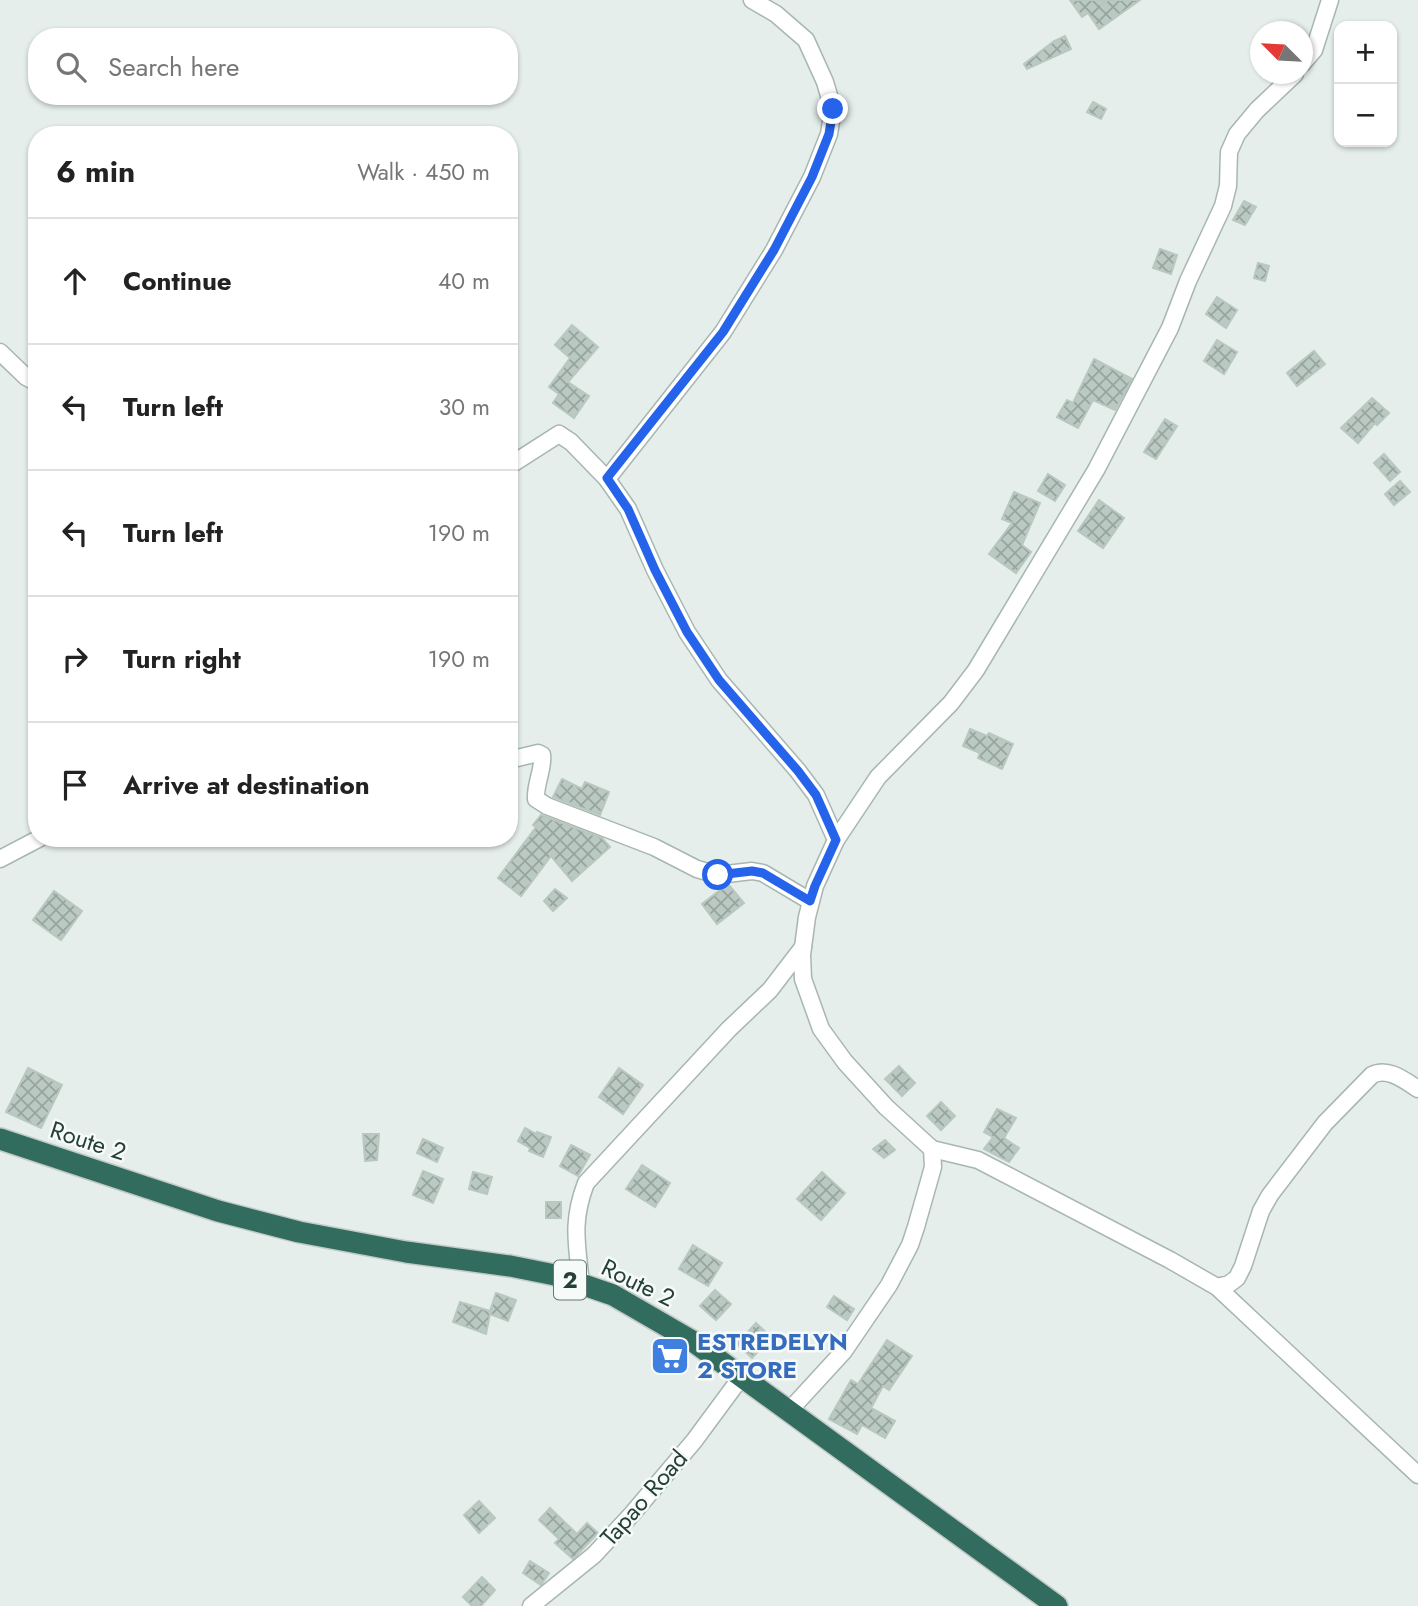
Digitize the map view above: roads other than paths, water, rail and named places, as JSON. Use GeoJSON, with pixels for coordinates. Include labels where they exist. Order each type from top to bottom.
{"type":"FeatureCollection","features":[{"type":"Feature","properties":{"kind":"highway","name":"Route 2"},"geometry":{"type":"LineString","coordinates":[[0,1139],[218,1211],[299,1232],[555,1275],[613,1295],[659,1320],[742,1376],[1057,1606]]}},
{"type":"Feature","properties":{"kind":"street"},"geometry":{"type":"LineString","coordinates":[[607,478],[723,332],[774,250],[812,177],[829,134],[833,109],[825,82],[806,40],[776,14],[752,0]]}},
{"type":"Feature","properties":{"kind":"street"},"geometry":{"type":"LineString","coordinates":[[1313,51],[1330,0]]}},
{"type":"Feature","properties":{"kind":"street"},"geometry":{"type":"LineString","coordinates":[[1284,84],[1237,134],[1228,152],[1228,186],[1223,206],[1188,281],[1170,328],[1096,470],[976,670],[951,703],[878,777],[836,840],[810,901],[803,947],[803,979],[824,1035],[886,1107],[932,1149],[978,1160],[1217,1287],[1418,1475]]}},
{"type":"Feature","properties":{"kind":"street"},"geometry":{"type":"LineString","coordinates":[[0,352],[28,378]]}},
{"type":"Feature","properties":{"kind":"street"},"geometry":{"type":"LineString","coordinates":[[518,460],[559,434],[572,442],[607,478],[628,509],[687,632],[719,680],[816,795],[836,840]]}},
{"type":"Feature","properties":{"kind":"street"},"geometry":{"type":"LineString","coordinates":[[518,758],[538,753],[542,755],[543,765],[536,783],[536,795],[537,799],[547,806],[654,847],[697,869],[718,875],[752,871],[763,873],[810,901]]}},
{"type":"Feature","properties":{"kind":"street"},"geometry":{"type":"LineString","coordinates":[[0,859],[28,844]]}},
{"type":"Feature","properties":{"kind":"street"},"geometry":{"type":"LineString","coordinates":[[581,1284],[576,1224],[578,1205],[586,1183],[720,1038],[770,990],[803,947]]}},
{"type":"Feature","properties":{"kind":"street"},"geometry":{"type":"LineString","coordinates":[[1217,1287],[1229,1284],[1237,1278],[1261,1211],[1278,1184],[1325,1123],[1371,1075],[1388,1072],[1418,1089]]}},
{"type":"Feature","properties":{"kind":"street"},"geometry":{"type":"LineString","coordinates":[[788,1412],[844,1351],[889,1285],[910,1245],[916,1227],[933,1167],[932,1149]]}},
{"type":"Feature","properties":{"kind":"street","name":"Tapao Road"},"geometry":{"type":"LineString","coordinates":[[531,1606],[594,1555],[632,1514],[694,1441],[742,1376]]}},
{"type":"Feature","properties":{"kind":"place","name":"ESTREDELYN 2 STORE"},"geometry":{"type":"Point","coordinates":[670,1356]}}]}
